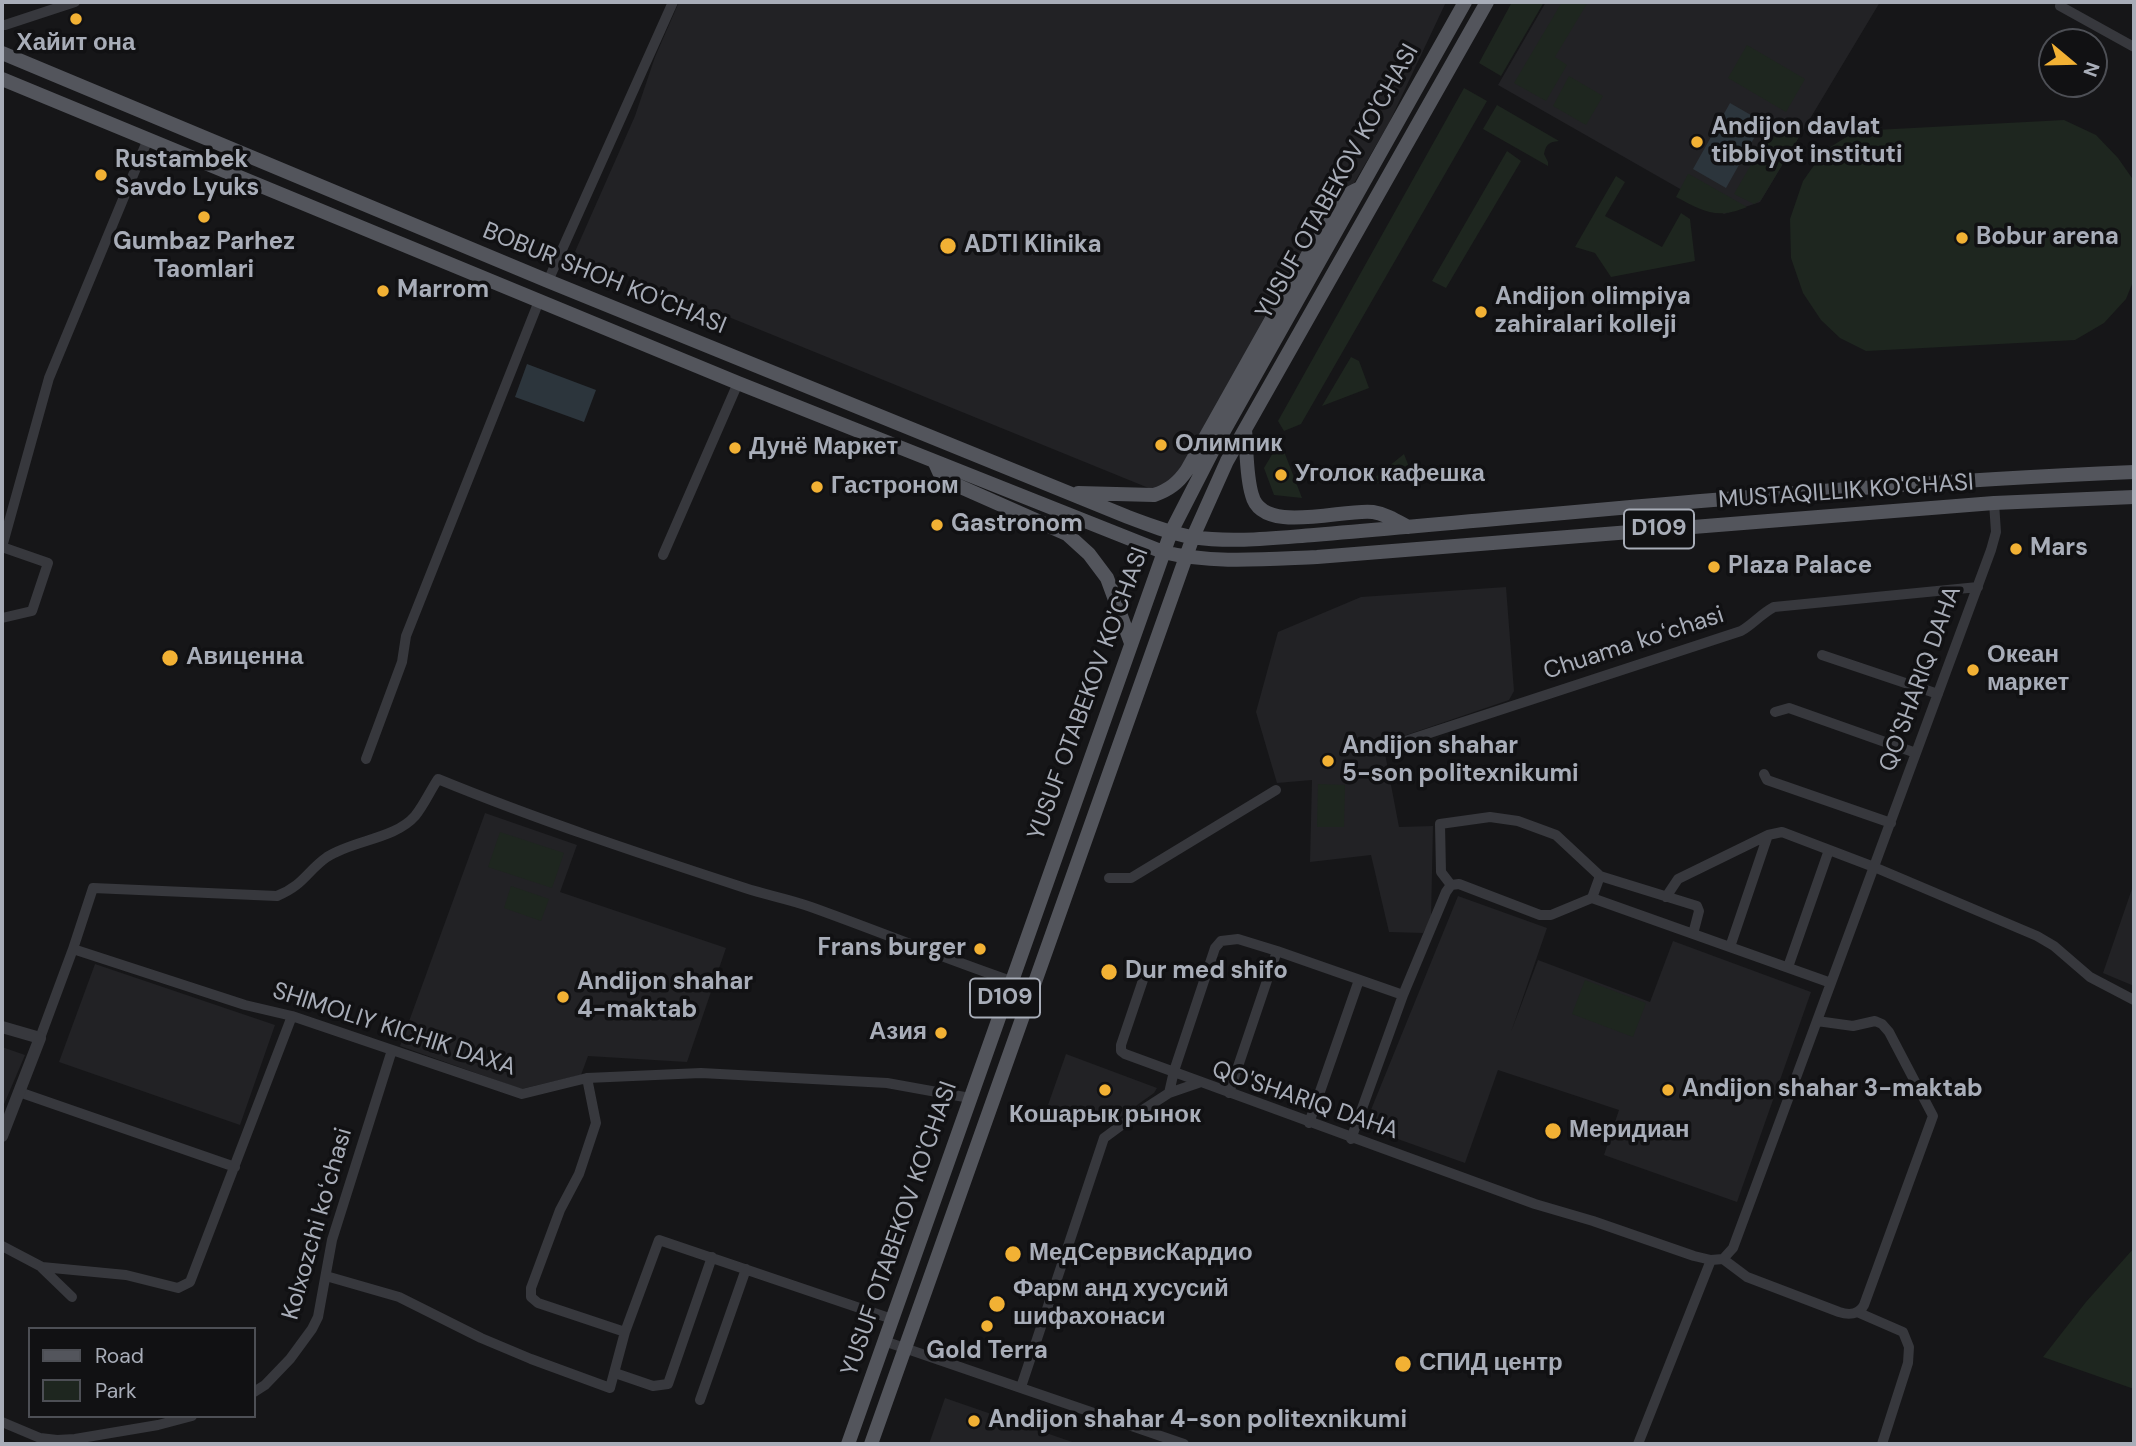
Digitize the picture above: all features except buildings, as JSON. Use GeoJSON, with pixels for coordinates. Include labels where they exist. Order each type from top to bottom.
{"type":"FeatureCollection","features":[{"type":"Feature","properties":{"kind":"main road","name":"YUSUF OTABEKOV KO'CHASI"},"geometry":{"type":"LineString","coordinates":[[848,1444],[1171,532],[1212,452],[1465,2]]}},
{"type":"Feature","properties":{"kind":"main road","name":"YUSUF OTABEKOV KO'CHASI"},"geometry":{"type":"LineString","coordinates":[[871,1444],[1192,537],[1227,461],[1487,2]]}},
{"type":"Feature","properties":{"kind":"main road","name":"BOBUR SHOH KO'CHASI"},"geometry":{"type":"LineString","coordinates":[[2,53],[548,281],[1071,494],[1171,532],[1192,537]]}},
{"type":"Feature","properties":{"kind":"main road","name":"BOBUR SHOH KO'CHASI"},"geometry":{"type":"LineString","coordinates":[[2,79],[935,463],[1163,552],[1185,557]]}},
{"type":"Feature","properties":{"kind":"main road"},"geometry":{"type":"LineString","coordinates":[[268,188],[277,168]]}},
{"type":"Feature","properties":{"kind":"main road"},"geometry":{"type":"LineString","coordinates":[[1071,494],[1154,495],[1166,491],[1178,482],[1328,219],[1346,195],[1361,187]]}},
{"type":"Feature","properties":{"kind":"main road"},"geometry":{"type":"LineString","coordinates":[[376,233],[384,212]]}},
{"type":"Feature","properties":{"kind":"main road"},"geometry":{"type":"LineString","coordinates":[[1245,430],[1252,496],[1262,510],[1275,516],[1292,517],[1371,512],[1385,515],[1408,527]]}},
{"type":"Feature","properties":{"kind":"main road"},"geometry":{"type":"LineString","coordinates":[[935,463],[945,480],[1068,534],[1089,554],[1107,578],[1131,643]]}},
{"type":"Feature","properties":{"kind":"main road","name":"MUSTAQILLIK KO'CHASI"},"geometry":{"type":"LineString","coordinates":[[1192,537],[1236,540],[2025,477],[2134,472]]}},
{"type":"Feature","properties":{"kind":"main road","name":"MUSTAQILLIK KO'CHASI"},"geometry":{"type":"LineString","coordinates":[[1185,557],[1250,559],[1317,556],[1994,503],[2134,496]]}},
{"type":"Feature","properties":{"kind":"street"},"geometry":{"type":"LineString","coordinates":[[5,25],[75,2]]}},
{"type":"Feature","properties":{"kind":"street"},"geometry":{"type":"LineString","coordinates":[[548,281],[673,2]]}},
{"type":"Feature","properties":{"kind":"street"},"geometry":{"type":"LineString","coordinates":[[2062,2],[2060,6],[2134,47]]}},
{"type":"Feature","properties":{"kind":"street"},"geometry":{"type":"LineString","coordinates":[[2,618],[32,611],[48,563],[2,547],[49,378],[148,139]]}},
{"type":"Feature","properties":{"kind":"street"},"geometry":{"type":"LineString","coordinates":[[366,759],[402,662],[406,636],[540,301]]}},
{"type":"Feature","properties":{"kind":"street"},"geometry":{"type":"LineString","coordinates":[[663,555],[738,383]]}},
{"type":"Feature","properties":{"kind":"street","name":"QO'SHARIQ DAHA"},"geometry":{"type":"LineString","coordinates":[[1021,1387],[1104,1138],[1169,1093],[1201,1082],[1535,1204],[1694,1256],[1712,1260],[1723,1259],[1733,1248],[1978,587],[1996,532],[1994,503]]}},
{"type":"Feature","properties":{"kind":"street","name":"Chuama koʻchasi"},"geometry":{"type":"LineString","coordinates":[[1387,747],[1741,631],[1774,607],[1978,587]]}},
{"type":"Feature","properties":{"kind":"street"},"geometry":{"type":"LineString","coordinates":[[1822,654],[1938,694]]}},
{"type":"Feature","properties":{"kind":"street"},"geometry":{"type":"LineString","coordinates":[[1775,712],[1789,708],[1916,753]]}},
{"type":"Feature","properties":{"kind":"street"},"geometry":{"type":"LineString","coordinates":[[1764,774],[1767,780],[1891,822]]}},
{"type":"Feature","properties":{"kind":"street"},"geometry":{"type":"LineString","coordinates":[[2,1136],[73,949],[93,888],[276,896],[299,884],[326,858],[352,844],[392,831],[414,817],[438,779],[605,842],[750,890],[809,906],[1011,981]]}},
{"type":"Feature","properties":{"kind":"street"},"geometry":{"type":"LineString","coordinates":[[1109,878],[1131,878],[1276,790]]}},
{"type":"Feature","properties":{"kind":"street"},"geometry":{"type":"LineString","coordinates":[[1451,885],[1441,872],[1440,824],[1490,817],[1518,821],[1556,835],[1600,876],[1697,906],[1699,911],[1693,934]]}},
{"type":"Feature","properties":{"kind":"street"},"geometry":{"type":"LineString","coordinates":[[1666,897],[1678,879],[1768,835],[1782,832],[1874,867],[2037,936],[2054,946],[2090,976],[2134,1000]]}},
{"type":"Feature","properties":{"kind":"street"},"geometry":{"type":"LineString","coordinates":[[1730,947],[1768,835]]}},
{"type":"Feature","properties":{"kind":"street"},"geometry":{"type":"LineString","coordinates":[[1788,967],[1829,850]]}},
{"type":"Feature","properties":{"kind":"street"},"geometry":{"type":"LineString","coordinates":[[1592,898],[1600,876]]}},
{"type":"Feature","properties":{"kind":"street"},"geometry":{"type":"LineString","coordinates":[[1352,1139],[1403,995],[1451,885],[1459,884],[1540,915],[1551,915],[1592,898],[1831,983]]}},
{"type":"Feature","properties":{"kind":"street"},"geometry":{"type":"LineString","coordinates":[[1169,1093],[1215,948],[1221,941],[1238,939],[1403,995]]}},
{"type":"Feature","properties":{"kind":"street","name":"SHIMOLIY KICHIK DAXA"},"geometry":{"type":"LineString","coordinates":[[73,949],[245,1005],[292,1016],[522,1094],[587,1078],[701,1073],[887,1083],[970,1098]]}},
{"type":"Feature","properties":{"kind":"street"},"geometry":{"type":"LineString","coordinates":[[1228,1093],[1277,951]]}},
{"type":"Feature","properties":{"kind":"street"},"geometry":{"type":"LineString","coordinates":[[1143,980],[1121,1051],[1125,1055],[1201,1082]]}},
{"type":"Feature","properties":{"kind":"street"},"geometry":{"type":"LineString","coordinates":[[1309,1122],[1359,981]]}},
{"type":"Feature","properties":{"kind":"street"},"geometry":{"type":"LineString","coordinates":[[41,1267],[126,1275],[178,1288],[190,1282],[292,1016]]}},
{"type":"Feature","properties":{"kind":"street"},"geometry":{"type":"LineString","coordinates":[[1723,1259],[1747,1277],[1839,1312],[1857,1312],[1864,1305],[1933,1115],[1889,1032],[1882,1024],[1875,1021],[1853,1026],[1817,1021]]}},
{"type":"Feature","properties":{"kind":"street"},"geometry":{"type":"LineString","coordinates":[[2,1027],[40,1038]]}},
{"type":"Feature","properties":{"kind":"street","name":"Kolxozchi koʻchasi"},"geometry":{"type":"LineString","coordinates":[[256,1390],[279,1372],[318,1317],[332,1240],[342,1204],[393,1050]]}},
{"type":"Feature","properties":{"kind":"street"},"geometry":{"type":"LineString","coordinates":[[587,1078],[596,1123],[579,1174],[555,1223],[531,1289],[531,1297],[538,1303],[625,1332]]}},
{"type":"Feature","properties":{"kind":"street"},"geometry":{"type":"LineString","coordinates":[[19,1092],[235,1167]]}},
{"type":"Feature","properties":{"kind":"street"},"geometry":{"type":"LineString","coordinates":[[326,1276],[399,1297],[494,1343],[610,1388],[625,1332],[659,1240],[892,1319]]}},
{"type":"Feature","properties":{"kind":"street"},"geometry":{"type":"LineString","coordinates":[[2,1246],[41,1267],[72,1297]]}},
{"type":"Feature","properties":{"kind":"street"},"geometry":{"type":"LineString","coordinates":[[615,1373],[653,1386],[668,1384],[712,1257]]}},
{"type":"Feature","properties":{"kind":"street"},"geometry":{"type":"LineString","coordinates":[[1638,1444],[1712,1260]]}},
{"type":"Feature","properties":{"kind":"street"},"geometry":{"type":"LineString","coordinates":[[700,1400],[746,1269]]}},
{"type":"Feature","properties":{"kind":"street"},"geometry":{"type":"LineString","coordinates":[[1857,1312],[1903,1332],[1909,1347],[1908,1363],[1882,1444]]}},
{"type":"Feature","properties":{"kind":"street"},"geometry":{"type":"LineString","coordinates":[[884,1341],[1184,1444]]}},
{"type":"Feature","properties":{"kind":"street"},"geometry":{"type":"LineString","coordinates":[[2,1422],[40,1438],[57,1440],[158,1425],[184,1418]]}},
{"type":"Feature","properties":{"kind":"shaded area","name":"ADTI Klinika"},"geometry":{"type":"Polygon","coordinates":[[[679,2],[1446,2],[1389,123],[1322,238],[1183,472],[1156,491],[574,254],[635,116],[655,57],[679,2]]]}},
{"type":"Feature","properties":{"kind":"shaded area","name":"Andijon davlat tibbiyot instituti"},"geometry":{"type":"Polygon","coordinates":[[[1546,2],[1880,2],[1760,202],[1724,214],[1498,85],[1546,2]]]}},
{"type":"Feature","properties":{"kind":"shaded area"},"geometry":{"type":"Polygon","coordinates":[[[1730,103],[1763,122],[1726,188],[1693,169],[1730,103]]]}},
{"type":"Feature","properties":{"kind":"shaded area"},"geometry":{"type":"Polygon","coordinates":[[[527,364],[596,390],[584,422],[515,397],[527,364]]]}},
{"type":"Feature","properties":{"kind":"shaded area","name":"Andijon shahar 5-son politexnikumi"},"geometry":{"type":"Polygon","coordinates":[[[1506,587],[1514,691],[1509,700],[1383,743],[1399,827],[1433,826],[1431,919],[1423,933],[1389,932],[1371,855],[1310,862],[1312,780],[1277,783],[1256,712],[1278,632],[1361,597],[1506,587]]]}},
{"type":"Feature","properties":{"kind":"shaded area","name":"Andijon shahar 4-maktab"},"geometry":{"type":"Polygon","coordinates":[[[485,813],[577,845],[560,892],[726,948],[687,1062],[588,1056],[581,1075],[521,1089],[400,1046],[485,813]]]}},
{"type":"Feature","properties":{"kind":"shaded area"},"geometry":{"type":"Polygon","coordinates":[[[2134,883],[2134,986],[2103,973],[2134,883]]]}},
{"type":"Feature","properties":{"kind":"shaded area","name":"Andijon shahar 3-maktab"},"geometry":{"type":"Polygon","coordinates":[[[1458,896],[1547,928],[1511,1032],[1538,960],[1650,1002],[1673,941],[1811,992],[1737,1202],[1604,1155],[1619,1110],[1498,1070],[1465,1163],[1364,1127],[1458,896]]]}},
{"type":"Feature","properties":{"kind":"shaded area"},"geometry":{"type":"Polygon","coordinates":[[[95,964],[275,1025],[240,1125],[59,1062],[95,964]]]}},
{"type":"Feature","properties":{"kind":"shaded area"},"geometry":{"type":"Polygon","coordinates":[[[2,1047],[25,1055],[2,1109],[2,1047]]]}},
{"type":"Feature","properties":{"kind":"shaded area","name":"Кошарык рынок"},"geometry":{"type":"Polygon","coordinates":[[[1066,1054],[1157,1088],[1154,1093],[1109,1125],[1048,1105],[1066,1054]]]}},
{"type":"Feature","properties":{"kind":"shaded area","name":"Andijon shahar 4-son politexnikumi"},"geometry":{"type":"Polygon","coordinates":[[[945,1398],[1078,1444],[929,1444],[945,1398]]]}},
{"type":"Feature","properties":{"kind":"green space"},"geometry":{"type":"Polygon","coordinates":[[[1512,2],[1544,2],[1501,76],[1479,63],[1512,2]]]}},
{"type":"Feature","properties":{"kind":"green space"},"geometry":{"type":"Polygon","coordinates":[[[1562,2],[1588,2],[1555,57],[1567,65],[1546,101],[1514,83],[1562,2]]]}},
{"type":"Feature","properties":{"kind":"green space"},"geometry":{"type":"Polygon","coordinates":[[[1747,45],[1805,79],[1786,112],[1728,78],[1747,45]]]}},
{"type":"Feature","properties":{"kind":"green space"},"geometry":{"type":"Polygon","coordinates":[[[1569,76],[1603,96],[1586,125],[1553,106],[1569,76]]]}},
{"type":"Feature","properties":{"kind":"green space"},"geometry":{"type":"Polygon","coordinates":[[[1464,88],[1487,101],[1301,424],[1284,431],[1278,421],[1464,88]]]}},
{"type":"Feature","properties":{"kind":"green space"},"geometry":{"type":"Polygon","coordinates":[[[1497,105],[1559,141],[1550,143],[1546,148],[1544,154],[1548,166],[1483,129],[1497,105]]]}},
{"type":"Feature","properties":{"kind":"green space","name":"Bobur arena"},"geometry":{"type":"Polygon","coordinates":[[[2064,120],[2096,135],[2118,158],[2134,181],[2134,279],[2126,299],[2104,323],[2075,340],[1866,351],[1840,338],[1821,320],[1803,293],[1791,258],[1790,219],[1803,181],[1824,151],[1856,131],[2064,120]]]}},
{"type":"Feature","properties":{"kind":"green space"},"geometry":{"type":"Polygon","coordinates":[[[1775,123],[1799,137],[1761,200],[1754,204],[1734,194],[1775,123]]]}},
{"type":"Feature","properties":{"kind":"green space"},"geometry":{"type":"Polygon","coordinates":[[[1507,151],[1521,161],[1446,288],[1432,281],[1507,151]]]}},
{"type":"Feature","properties":{"kind":"green space"},"geometry":{"type":"Polygon","coordinates":[[[1688,174],[1747,207],[1727,213],[1710,212],[1676,197],[1688,174]]]}},
{"type":"Feature","properties":{"kind":"green space"},"geometry":{"type":"Polygon","coordinates":[[[1616,176],[1625,182],[1605,216],[1662,247],[1681,213],[1690,219],[1695,261],[1611,277],[1595,253],[1575,247],[1616,176]]]}},
{"type":"Feature","properties":{"kind":"green space"},"geometry":{"type":"Polygon","coordinates":[[[1351,357],[1359,361],[1369,388],[1322,406],[1351,357]]]}},
{"type":"Feature","properties":{"kind":"green space"},"geometry":{"type":"Polygon","coordinates":[[[1280,441],[1302,498],[1274,495],[1264,468],[1280,441]]]}},
{"type":"Feature","properties":{"kind":"green space"},"geometry":{"type":"Polygon","coordinates":[[[1404,454],[1414,480],[1367,484],[1404,454]]]}},
{"type":"Feature","properties":{"kind":"green space"},"geometry":{"type":"Polygon","coordinates":[[[1318,784],[1345,785],[1344,827],[1317,827],[1318,784]]]}},
{"type":"Feature","properties":{"kind":"green space"},"geometry":{"type":"Polygon","coordinates":[[[500,832],[564,853],[552,888],[488,867],[500,832]]]}},
{"type":"Feature","properties":{"kind":"green space"},"geometry":{"type":"Polygon","coordinates":[[[511,886],[549,899],[541,921],[504,908],[511,886]]]}},
{"type":"Feature","properties":{"kind":"green space"},"geometry":{"type":"Polygon","coordinates":[[[1585,980],[1646,1003],[1633,1037],[1572,1014],[1585,980]]]}},
{"type":"Feature","properties":{"kind":"green space"},"geometry":{"type":"Polygon","coordinates":[[[2134,1248],[2134,1389],[2043,1357],[2086,1302],[2134,1248]]]}},
{"type":"Feature","properties":{"kind":"place","name":"Хайит она"},"geometry":{"type":"Point","coordinates":[76,19]}},
{"type":"Feature","properties":{"kind":"place","name":"Andijon davlat tibbiyot instituti"},"geometry":{"type":"Point","coordinates":[1697,142]}},
{"type":"Feature","properties":{"kind":"place","name":"Rustambek Savdo Lyuks"},"geometry":{"type":"Point","coordinates":[101,175]}},
{"type":"Feature","properties":{"kind":"place","name":"Gumbaz Parhez Taomlari"},"geometry":{"type":"Point","coordinates":[204,217]}},
{"type":"Feature","properties":{"kind":"place","name":"Bobur arena"},"geometry":{"type":"Point","coordinates":[1962,238]}},
{"type":"Feature","properties":{"kind":"place","name":"ADTI Klinika"},"geometry":{"type":"Point","coordinates":[948,246]}},
{"type":"Feature","properties":{"kind":"place","name":"Marrom"},"geometry":{"type":"Point","coordinates":[383,291]}},
{"type":"Feature","properties":{"kind":"place","name":"Andijon olimpiya zahiralari kolleji"},"geometry":{"type":"Point","coordinates":[1481,312]}},
{"type":"Feature","properties":{"kind":"place","name":"Олимпик"},"geometry":{"type":"Point","coordinates":[1161,445]}},
{"type":"Feature","properties":{"kind":"place","name":"Дунё Маркет"},"geometry":{"type":"Point","coordinates":[735,448]}},
{"type":"Feature","properties":{"kind":"place","name":"Уголок кафешка"},"geometry":{"type":"Point","coordinates":[1281,475]}},
{"type":"Feature","properties":{"kind":"place","name":"Гастроном"},"geometry":{"type":"Point","coordinates":[817,487]}},
{"type":"Feature","properties":{"kind":"place","name":"Gastronom"},"geometry":{"type":"Point","coordinates":[937,525]}},
{"type":"Feature","properties":{"kind":"place","name":"Mars"},"geometry":{"type":"Point","coordinates":[2016,549]}},
{"type":"Feature","properties":{"kind":"place","name":"Plaza Palace"},"geometry":{"type":"Point","coordinates":[1714,567]}},
{"type":"Feature","properties":{"kind":"place","name":"Авиценна"},"geometry":{"type":"Point","coordinates":[170,658]}},
{"type":"Feature","properties":{"kind":"place","name":"Океан маркет"},"geometry":{"type":"Point","coordinates":[1973,670]}},
{"type":"Feature","properties":{"kind":"place","name":"Andijon shahar 5-son politexnikumi"},"geometry":{"type":"Point","coordinates":[1328,761]}},
{"type":"Feature","properties":{"kind":"place","name":"Frans burger"},"geometry":{"type":"Point","coordinates":[980,949]}},
{"type":"Feature","properties":{"kind":"place","name":"Dur med shifo"},"geometry":{"type":"Point","coordinates":[1109,972]}},
{"type":"Feature","properties":{"kind":"place","name":"Andijon shahar 4-maktab"},"geometry":{"type":"Point","coordinates":[563,997]}},
{"type":"Feature","properties":{"kind":"place","name":"Азия"},"geometry":{"type":"Point","coordinates":[941,1033]}},
{"type":"Feature","properties":{"kind":"place","name":"Кошарык рынок"},"geometry":{"type":"Point","coordinates":[1105,1090]}},
{"type":"Feature","properties":{"kind":"place","name":"Andijon shahar 3-maktab"},"geometry":{"type":"Point","coordinates":[1668,1090]}},
{"type":"Feature","properties":{"kind":"place","name":"Меридиан"},"geometry":{"type":"Point","coordinates":[1553,1131]}},
{"type":"Feature","properties":{"kind":"place","name":"МедСервисКардио"},"geometry":{"type":"Point","coordinates":[1013,1254]}},
{"type":"Feature","properties":{"kind":"place","name":"Фарм анд хусусий шифахонаси"},"geometry":{"type":"Point","coordinates":[997,1304]}},
{"type":"Feature","properties":{"kind":"place","name":"Gold Terra"},"geometry":{"type":"Point","coordinates":[987,1326]}},
{"type":"Feature","properties":{"kind":"place","name":"СПИД центр"},"geometry":{"type":"Point","coordinates":[1403,1364]}},
{"type":"Feature","properties":{"kind":"place","name":"Andijon shahar 4-son politexnikumi"},"geometry":{"type":"Point","coordinates":[974,1421]}}]}
